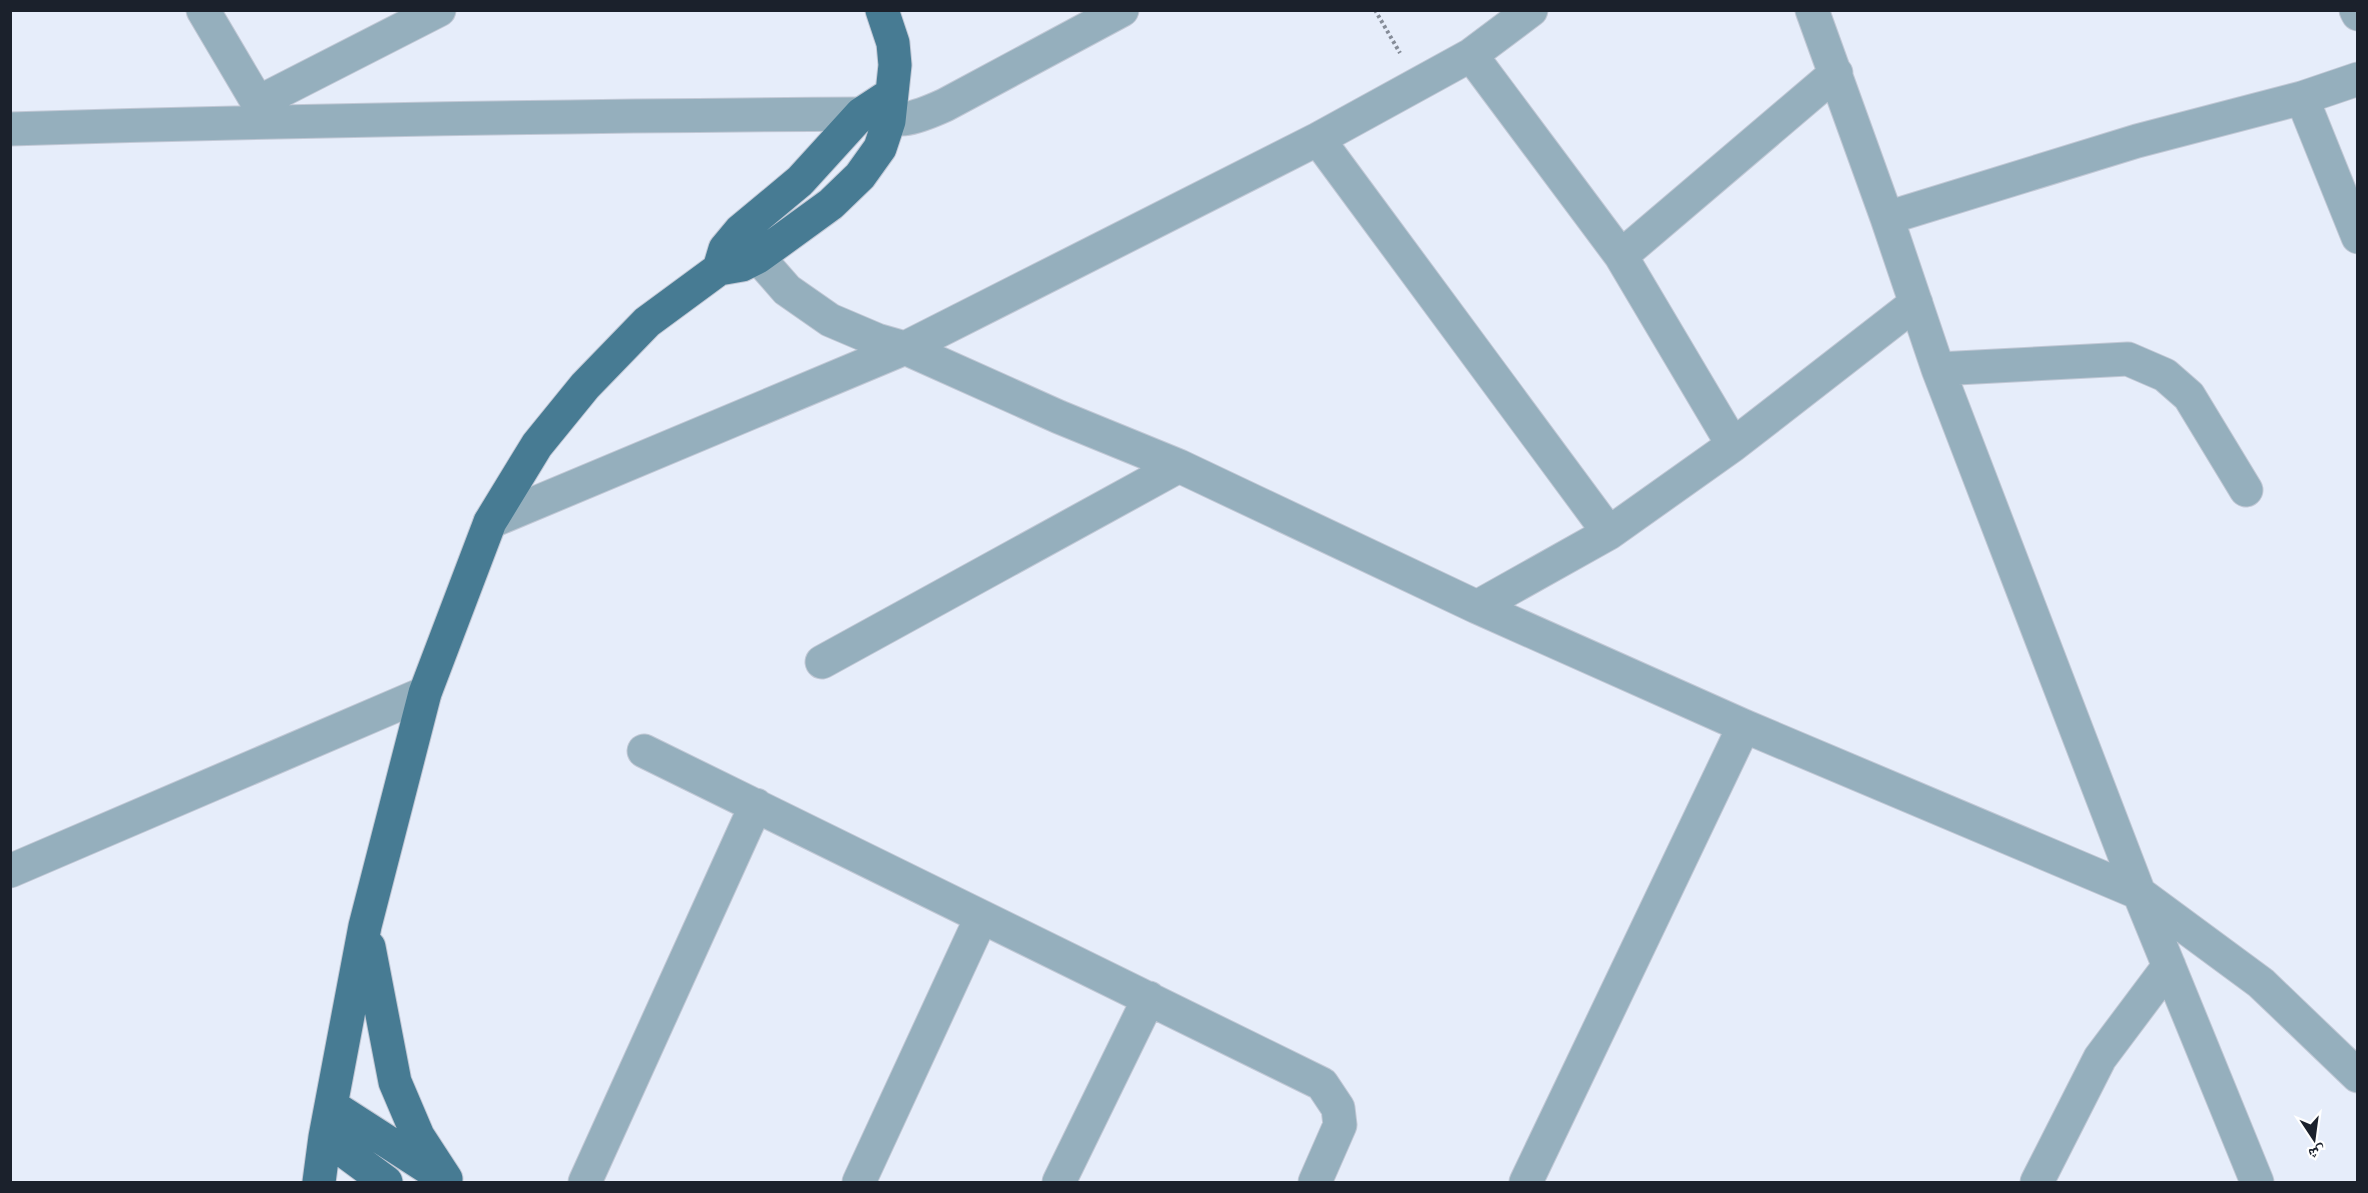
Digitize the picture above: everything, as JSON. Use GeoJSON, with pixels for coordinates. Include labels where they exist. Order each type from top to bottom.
{"type":"FeatureCollection","features":[{"type":"Feature","properties":{"kind":"main road"},"geometry":{"type":"LineString","coordinates":[[319,1182],[365,926],[425,693],[490,522],[537,446],[585,386],[647,322],[719,269],[741,265],[749,244],[831,204],[860,176],[880,148],[880,110],[895,65],[893,43],[882,10]]}},
{"type":"Feature","properties":{"kind":"main road"},"geometry":{"type":"LineString","coordinates":[[365,926],[395,1082],[418,1136],[448,1181]]}},
{"type":"Feature","properties":{"kind":"main road"},"geometry":{"type":"LineString","coordinates":[[329,1122],[448,1181]]}},
{"type":"Feature","properties":{"kind":"main road"},"geometry":{"type":"LineString","coordinates":[[329,1122],[386,1182]]}},
{"type":"Feature","properties":{"kind":"street"},"geometry":{"type":"LineString","coordinates":[[203,10],[263,112]]}},
{"type":"Feature","properties":{"kind":"street"},"geometry":{"type":"LineString","coordinates":[[263,112],[439,10]]}},
{"type":"Feature","properties":{"kind":"street"},"geometry":{"type":"LineString","coordinates":[[10,129],[263,112],[529,116],[880,110],[917,117],[945,105],[1122,10]]}},
{"type":"Feature","properties":{"kind":"street"},"geometry":{"type":"LineString","coordinates":[[490,522],[905,348],[1318,139],[1419,85],[1471,55],[1531,10]]}},
{"type":"Feature","properties":{"kind":"street"},"geometry":{"type":"LineString","coordinates":[[1812,10],[1887,218],[1938,369],[2139,892],[2257,1182]]}},
{"type":"Feature","properties":{"kind":"street"},"geometry":{"type":"LineString","coordinates":[[1471,55],[1621,256],[1733,445]]}},
{"type":"Feature","properties":{"kind":"street"},"geometry":{"type":"LineString","coordinates":[[1621,256],[1836,73]]}},
{"type":"Feature","properties":{"kind":"street"},"geometry":{"type":"LineString","coordinates":[[1887,218],[2137,141],[2302,98],[2358,79]]}},
{"type":"Feature","properties":{"kind":"street"},"geometry":{"type":"LineString","coordinates":[[2302,98],[2358,237]]}},
{"type":"Feature","properties":{"kind":"street"},"geometry":{"type":"LineString","coordinates":[[1318,139],[1609,533]]}},
{"type":"Feature","properties":{"kind":"street"},"geometry":{"type":"LineString","coordinates":[[749,244],[787,290],[830,320],[877,340],[905,348],[1059,417],[1179,466],[1477,607],[1744,726],[2139,892],[2261,983],[2358,1076]]}},
{"type":"Feature","properties":{"kind":"street"},"geometry":{"type":"LineString","coordinates":[[1477,607],[1609,533],[1733,445],[1916,303]]}},
{"type":"Feature","properties":{"kind":"street"},"geometry":{"type":"LineString","coordinates":[[1938,369],[2128,359],[2165,375],[2190,396],[2246,490]]}},
{"type":"Feature","properties":{"kind":"street"},"geometry":{"type":"LineString","coordinates":[[822,662],[1179,466]]}},
{"type":"Feature","properties":{"kind":"street"},"geometry":{"type":"LineString","coordinates":[[10,871],[425,693]]}},
{"type":"Feature","properties":{"kind":"street"},"geometry":{"type":"LineString","coordinates":[[1526,1182],[1744,726]]}},
{"type":"Feature","properties":{"kind":"street"},"geometry":{"type":"LineString","coordinates":[[644,751],[1322,1084],[1338,1108],[1340,1125],[1315,1182]]}},
{"type":"Feature","properties":{"kind":"street"},"geometry":{"type":"LineString","coordinates":[[585,1182],[756,805]]}},
{"type":"Feature","properties":{"kind":"street"},"geometry":{"type":"LineString","coordinates":[[859,1182],[981,918]]}},
{"type":"Feature","properties":{"kind":"street"},"geometry":{"type":"LineString","coordinates":[[2037,1182],[2100,1058],[2169,966]]}},
{"type":"Feature","properties":{"kind":"street"},"geometry":{"type":"LineString","coordinates":[[1059,1182],[1149,999]]}},
{"type":"Feature","properties":{"kind":"path"},"geometry":{"type":"LineString","coordinates":[[1375,10],[1419,85]]}}]}
